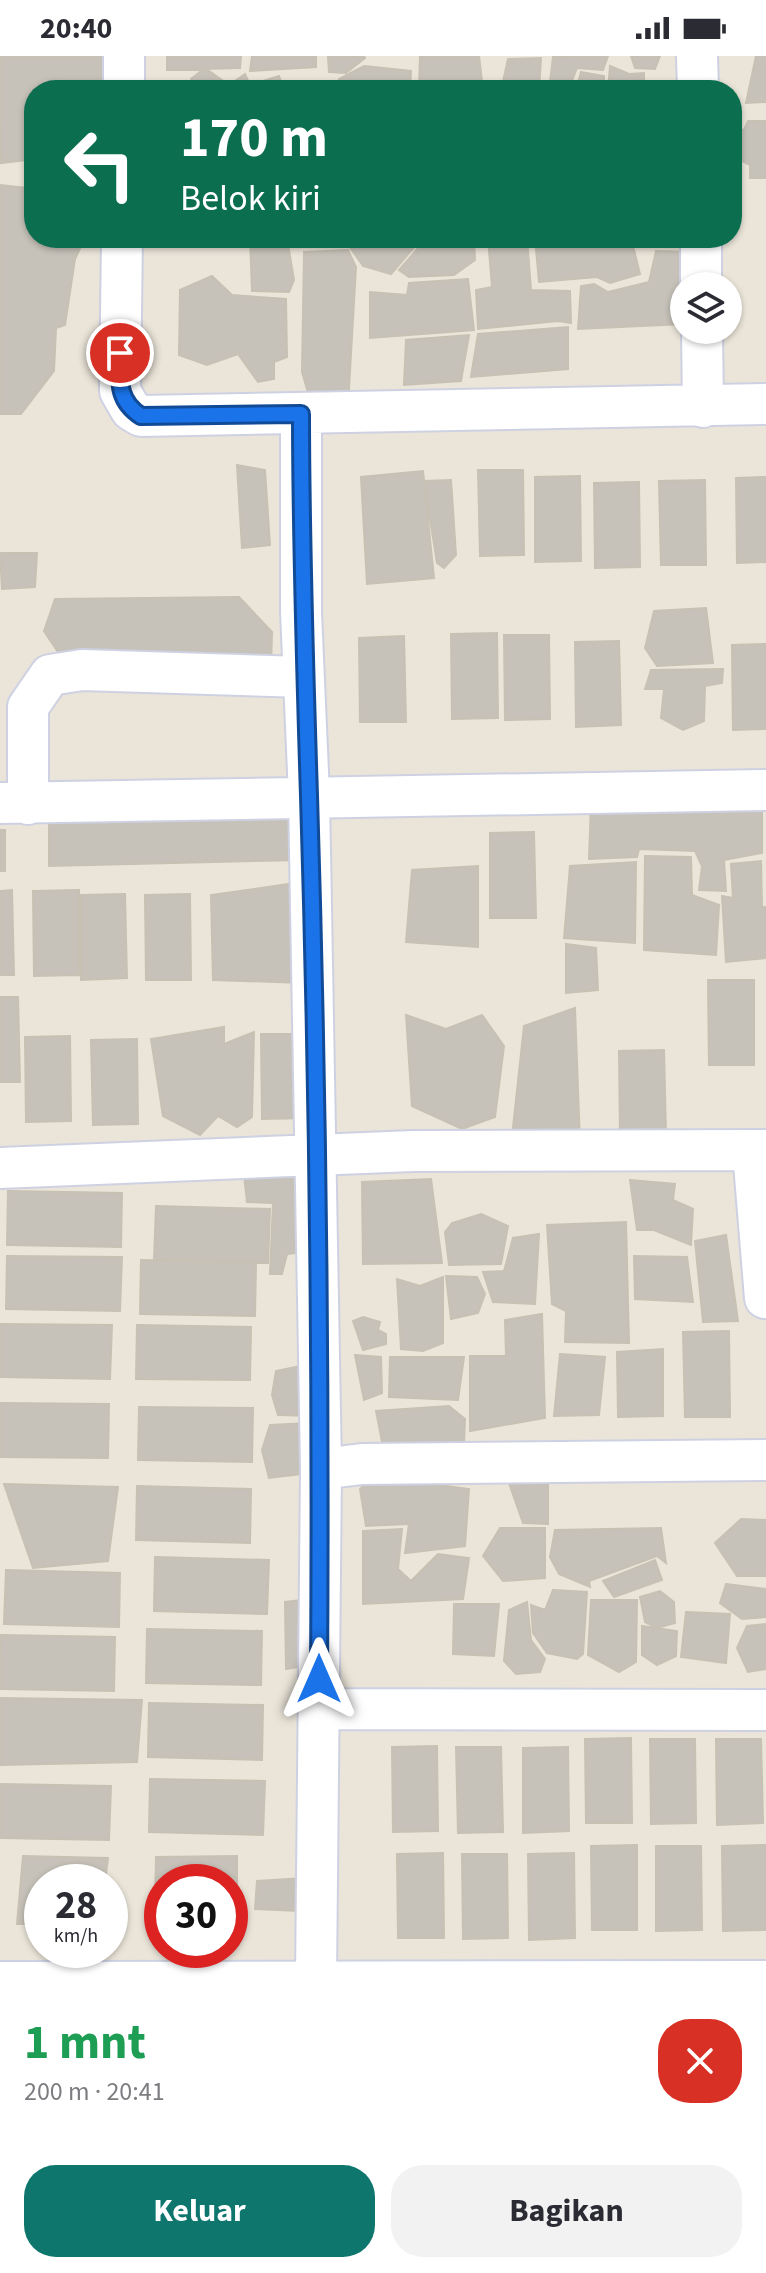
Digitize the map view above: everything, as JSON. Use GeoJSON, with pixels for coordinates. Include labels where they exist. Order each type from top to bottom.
{"type":"FeatureCollection","features":[{"type":"Feature","properties":{"kind":"street"},"geometry":{"type":"LineString","coordinates":[[124,56],[124,80]]}},
{"type":"Feature","properties":{"kind":"street"},"geometry":{"type":"LineString","coordinates":[[697,56],[698,80]]}},
{"type":"Feature","properties":{"kind":"street"},"geometry":{"type":"LineString","coordinates":[[122,248],[120,391],[131,410],[141,416],[766,404]]}},
{"type":"Feature","properties":{"kind":"street"},"geometry":{"type":"LineString","coordinates":[[701,248],[701,272]]}},
{"type":"Feature","properties":{"kind":"street"},"geometry":{"type":"LineString","coordinates":[[702,344],[703,407]]}},
{"type":"Feature","properties":{"kind":"street"},"geometry":{"type":"LineString","coordinates":[[301,414],[321,1469],[316,1980]]}},
{"type":"Feature","properties":{"kind":"street"},"geometry":{"type":"LineString","coordinates":[[304,677],[82,670],[50,675],[28,707],[14,804],[309,795],[766,790]]}},
{"type":"Feature","properties":{"kind":"street"},"geometry":{"type":"LineString","coordinates":[[0,1168],[429,1151],[759,1150],[765,1298]]}},
{"type":"Feature","properties":{"kind":"street"},"geometry":{"type":"LineString","coordinates":[[321,1469],[362,1464],[766,1460]]}},
{"type":"Feature","properties":{"kind":"street"},"geometry":{"type":"LineString","coordinates":[[319,1709],[766,1710]]}},
{"type":"Feature","properties":{"kind":"street"},"geometry":{"type":"LineString","coordinates":[[0,1982],[316,1980],[402,1987],[652,1987],[766,1981]]}},
{"type":"Feature","properties":{"kind":"building"},"geometry":{"type":"Polygon","coordinates":[[[0,56],[109,56],[108,80],[24,80],[24,160],[1,163],[0,56]]]}},
{"type":"Feature","properties":{"kind":"building"},"geometry":{"type":"Polygon","coordinates":[[[167,56],[241,56],[240,68],[167,70],[167,56]]]}},
{"type":"Feature","properties":{"kind":"building"},"geometry":{"type":"Polygon","coordinates":[[[252,56],[316,56],[316,67],[250,71],[252,56]]]}},
{"type":"Feature","properties":{"kind":"building"},"geometry":{"type":"Polygon","coordinates":[[[328,56],[365,58],[346,73],[329,72],[328,56]]]}},
{"type":"Feature","properties":{"kind":"building"},"geometry":{"type":"Polygon","coordinates":[[[420,56],[479,56],[482,80],[419,80],[420,56]]]}},
{"type":"Feature","properties":{"kind":"building"},"geometry":{"type":"Polygon","coordinates":[[[608,56],[603,70],[577,68],[572,80],[550,80],[553,57],[608,56]]]}},
{"type":"Feature","properties":{"kind":"building"},"geometry":{"type":"Polygon","coordinates":[[[631,56],[660,56],[655,69],[635,68],[631,56]]]}},
{"type":"Feature","properties":{"kind":"building"},"geometry":{"type":"Polygon","coordinates":[[[756,56],[766,56],[766,102],[746,103],[756,56]]]}},
{"type":"Feature","properties":{"kind":"building"},"geometry":{"type":"Polygon","coordinates":[[[541,58],[540,80],[503,80],[508,59],[541,58]]]}},
{"type":"Feature","properties":{"kind":"building"},"geometry":{"type":"Polygon","coordinates":[[[364,66],[411,71],[411,80],[339,79],[364,66]]]}},
{"type":"Feature","properties":{"kind":"building"},"geometry":{"type":"Polygon","coordinates":[[[610,66],[629,74],[644,73],[644,80],[609,80],[610,66]]]}},
{"type":"Feature","properties":{"kind":"building"},"geometry":{"type":"Polygon","coordinates":[[[205,68],[222,80],[192,80],[205,68]]]}},
{"type":"Feature","properties":{"kind":"building"},"geometry":{"type":"Polygon","coordinates":[[[581,72],[604,76],[604,80],[579,80],[581,72]]]}},
{"type":"Feature","properties":{"kind":"building"},"geometry":{"type":"Polygon","coordinates":[[[748,121],[766,121],[766,178],[750,178],[750,165],[742,161],[744,130],[748,121]]]}},
{"type":"Feature","properties":{"kind":"building"},"geometry":{"type":"Polygon","coordinates":[[[0,185],[24,188],[24,248],[80,248],[75,259],[65,325],[56,328],[54,371],[21,414],[0,414],[0,185]]]}},
{"type":"Feature","properties":{"kind":"building"},"geometry":{"type":"Polygon","coordinates":[[[250,248],[289,248],[294,280],[289,292],[252,291],[250,248]]]}},
{"type":"Feature","properties":{"kind":"building"},"geometry":{"type":"Polygon","coordinates":[[[350,248],[413,248],[391,274],[363,266],[350,248]]]}},
{"type":"Feature","properties":{"kind":"building"},"geometry":{"type":"Polygon","coordinates":[[[418,248],[474,248],[475,260],[454,275],[409,277],[399,270],[418,248]]]}},
{"type":"Feature","properties":{"kind":"building"},"geometry":{"type":"Polygon","coordinates":[[[489,248],[528,248],[531,290],[570,291],[571,323],[558,321],[478,329],[476,290],[492,287],[489,248]]]}},
{"type":"Feature","properties":{"kind":"building"},"geometry":{"type":"Polygon","coordinates":[[[536,248],[634,248],[640,274],[610,283],[597,277],[539,282],[536,248]]]}},
{"type":"Feature","properties":{"kind":"building"},"geometry":{"type":"Polygon","coordinates":[[[348,250],[356,267],[348,406],[312,406],[302,372],[304,252],[348,250]]]}},
{"type":"Feature","properties":{"kind":"building"},"geometry":{"type":"Polygon","coordinates":[[[656,251],[696,252],[689,272],[670,272],[670,325],[578,329],[581,286],[594,284],[608,292],[649,282],[656,251]]]}},
{"type":"Feature","properties":{"kind":"building"},"geometry":{"type":"Polygon","coordinates":[[[212,276],[232,295],[286,299],[287,357],[274,362],[274,379],[258,382],[238,354],[207,365],[179,355],[180,290],[212,276]]]}},
{"type":"Feature","properties":{"kind":"building"},"geometry":{"type":"Polygon","coordinates":[[[468,279],[474,330],[370,338],[370,292],[407,295],[409,283],[468,279]]]}},
{"type":"Feature","properties":{"kind":"building"},"geometry":{"type":"Polygon","coordinates":[[[568,327],[568,369],[471,377],[478,334],[568,327]]]}},
{"type":"Feature","properties":{"kind":"building"},"geometry":{"type":"Polygon","coordinates":[[[469,335],[461,381],[404,385],[406,340],[469,335]]]}},
{"type":"Feature","properties":{"kind":"building"},"geometry":{"type":"Polygon","coordinates":[[[237,465],[265,470],[270,545],[242,548],[237,465]]]}},
{"type":"Feature","properties":{"kind":"building"},"geometry":{"type":"Polygon","coordinates":[[[478,470],[523,470],[524,555],[480,556],[478,470]]]}},
{"type":"Feature","properties":{"kind":"building"},"geometry":{"type":"Polygon","coordinates":[[[423,471],[434,578],[367,584],[361,477],[423,471]]]}},
{"type":"Feature","properties":{"kind":"building"},"geometry":{"type":"Polygon","coordinates":[[[580,476],[581,561],[535,562],[535,477],[580,476]]]}},
{"type":"Feature","properties":{"kind":"building"},"geometry":{"type":"Polygon","coordinates":[[[766,477],[766,562],[737,563],[736,478],[766,477]]]}},
{"type":"Feature","properties":{"kind":"building"},"geometry":{"type":"Polygon","coordinates":[[[451,480],[456,555],[444,568],[437,563],[424,481],[451,480]]]}},
{"type":"Feature","properties":{"kind":"building"},"geometry":{"type":"Polygon","coordinates":[[[705,480],[706,565],[661,565],[659,481],[705,480]]]}},
{"type":"Feature","properties":{"kind":"building"},"geometry":{"type":"Polygon","coordinates":[[[639,482],[640,567],[595,568],[594,483],[639,482]]]}},
{"type":"Feature","properties":{"kind":"building"},"geometry":{"type":"Polygon","coordinates":[[[0,553],[37,553],[35,587],[2,589],[0,553]]]}},
{"type":"Feature","properties":{"kind":"building"},"geometry":{"type":"Polygon","coordinates":[[[239,597],[272,632],[271,667],[64,661],[44,631],[55,599],[239,597]]]}},
{"type":"Feature","properties":{"kind":"building"},"geometry":{"type":"Polygon","coordinates":[[[706,608],[713,663],[657,666],[645,648],[654,611],[706,608]]]}},
{"type":"Feature","properties":{"kind":"building"},"geometry":{"type":"Polygon","coordinates":[[[497,633],[498,718],[452,719],[451,634],[497,633]]]}},
{"type":"Feature","properties":{"kind":"building"},"geometry":{"type":"Polygon","coordinates":[[[504,635],[549,635],[550,719],[505,720],[504,635]]]}},
{"type":"Feature","properties":{"kind":"building"},"geometry":{"type":"Polygon","coordinates":[[[404,636],[406,722],[360,722],[359,638],[404,636]]]}},
{"type":"Feature","properties":{"kind":"building"},"geometry":{"type":"Polygon","coordinates":[[[619,641],[621,725],[576,727],[575,642],[619,641]]]}},
{"type":"Feature","properties":{"kind":"building"},"geometry":{"type":"Polygon","coordinates":[[[766,644],[766,729],[733,730],[732,645],[766,644]]]}},
{"type":"Feature","properties":{"kind":"building"},"geometry":{"type":"Polygon","coordinates":[[[723,669],[722,683],[705,686],[704,721],[683,730],[661,718],[664,689],[645,689],[651,670],[723,669]]]}},
{"type":"Feature","properties":{"kind":"building"},"geometry":{"type":"Polygon","coordinates":[[[762,799],[762,853],[724,860],[726,891],[699,890],[702,866],[695,851],[639,849],[637,857],[589,859],[591,802],[762,799]]]}},
{"type":"Feature","properties":{"kind":"building"},"geometry":{"type":"Polygon","coordinates":[[[295,811],[301,860],[49,866],[49,821],[295,811]]]}},
{"type":"Feature","properties":{"kind":"building"},"geometry":{"type":"Polygon","coordinates":[[[0,830],[5,830],[5,871],[0,871],[0,830]]]}},
{"type":"Feature","properties":{"kind":"building"},"geometry":{"type":"Polygon","coordinates":[[[534,832],[536,918],[490,918],[490,833],[534,832]]]}},
{"type":"Feature","properties":{"kind":"building"},"geometry":{"type":"Polygon","coordinates":[[[645,856],[691,857],[692,895],[719,905],[716,955],[644,950],[645,856]]]}},
{"type":"Feature","properties":{"kind":"building"},"geometry":{"type":"Polygon","coordinates":[[[761,861],[762,907],[766,907],[766,958],[726,962],[722,896],[733,898],[731,864],[761,861]]]}},
{"type":"Feature","properties":{"kind":"building"},"geometry":{"type":"Polygon","coordinates":[[[636,862],[635,943],[564,938],[570,866],[636,862]]]}},
{"type":"Feature","properties":{"kind":"building"},"geometry":{"type":"Polygon","coordinates":[[[478,866],[478,947],[406,942],[412,870],[478,866]]]}},
{"type":"Feature","properties":{"kind":"building"},"geometry":{"type":"Polygon","coordinates":[[[303,882],[303,983],[213,980],[211,895],[303,882]]]}},
{"type":"Feature","properties":{"kind":"building"},"geometry":{"type":"Polygon","coordinates":[[[12,890],[14,975],[0,975],[0,891],[12,890]]]}},
{"type":"Feature","properties":{"kind":"building"},"geometry":{"type":"Polygon","coordinates":[[[79,890],[79,975],[34,976],[33,891],[79,890]]]}},
{"type":"Feature","properties":{"kind":"building"},"geometry":{"type":"Polygon","coordinates":[[[125,894],[127,978],[81,980],[81,895],[125,894]]]}},
{"type":"Feature","properties":{"kind":"building"},"geometry":{"type":"Polygon","coordinates":[[[190,894],[191,980],[146,980],[145,895],[190,894]]]}},
{"type":"Feature","properties":{"kind":"building"},"geometry":{"type":"Polygon","coordinates":[[[566,944],[596,948],[598,990],[566,993],[566,944]]]}},
{"type":"Feature","properties":{"kind":"building"},"geometry":{"type":"Polygon","coordinates":[[[708,980],[754,980],[754,1065],[709,1065],[708,980]]]}},
{"type":"Feature","properties":{"kind":"building"},"geometry":{"type":"Polygon","coordinates":[[[0,997],[18,997],[20,1082],[0,1082],[0,997]]]}},
{"type":"Feature","properties":{"kind":"building"},"geometry":{"type":"Polygon","coordinates":[[[575,1008],[580,1144],[511,1146],[524,1026],[575,1008]]]}},
{"type":"Feature","properties":{"kind":"building"},"geometry":{"type":"Polygon","coordinates":[[[406,1015],[446,1029],[482,1015],[504,1046],[495,1117],[462,1129],[412,1106],[406,1015]]]}},
{"type":"Feature","properties":{"kind":"building"},"geometry":{"type":"Polygon","coordinates":[[[224,1027],[224,1044],[254,1032],[252,1117],[237,1127],[218,1116],[200,1135],[163,1116],[151,1039],[224,1027]]]}},
{"type":"Feature","properties":{"kind":"building"},"geometry":{"type":"Polygon","coordinates":[[[261,1034],[306,1034],[308,1118],[262,1119],[261,1034]]]}},
{"type":"Feature","properties":{"kind":"building"},"geometry":{"type":"Polygon","coordinates":[[[70,1036],[71,1121],[26,1122],[25,1037],[70,1036]]]}},
{"type":"Feature","properties":{"kind":"building"},"geometry":{"type":"Polygon","coordinates":[[[137,1039],[138,1124],[93,1125],[91,1040],[137,1039]]]}},
{"type":"Feature","properties":{"kind":"building"},"geometry":{"type":"Polygon","coordinates":[[[664,1050],[666,1135],[620,1136],[619,1051],[664,1050]]]}},
{"type":"Feature","properties":{"kind":"building"},"geometry":{"type":"Polygon","coordinates":[[[244,1175],[304,1177],[304,1252],[287,1254],[282,1274],[270,1274],[273,1203],[247,1202],[244,1175]]]}},
{"type":"Feature","properties":{"kind":"building"},"geometry":{"type":"Polygon","coordinates":[[[431,1179],[442,1263],[363,1264],[362,1182],[431,1179]]]}},
{"type":"Feature","properties":{"kind":"building"},"geometry":{"type":"Polygon","coordinates":[[[630,1180],[675,1184],[673,1200],[693,1209],[691,1245],[654,1230],[637,1230],[630,1180]]]}},
{"type":"Feature","properties":{"kind":"building"},"geometry":{"type":"Polygon","coordinates":[[[8,1191],[122,1193],[121,1247],[7,1245],[8,1191]]]}},
{"type":"Feature","properties":{"kind":"building"},"geometry":{"type":"Polygon","coordinates":[[[156,1206],[270,1209],[268,1263],[154,1260],[156,1206]]]}},
{"type":"Feature","properties":{"kind":"building"},"geometry":{"type":"Polygon","coordinates":[[[481,1214],[508,1226],[501,1264],[449,1265],[445,1232],[452,1223],[481,1214]]]}},
{"type":"Feature","properties":{"kind":"building"},"geometry":{"type":"Polygon","coordinates":[[[626,1222],[629,1343],[565,1342],[566,1311],[552,1304],[547,1225],[626,1222]]]}},
{"type":"Feature","properties":{"kind":"building"},"geometry":{"type":"Polygon","coordinates":[[[539,1234],[535,1304],[493,1302],[483,1272],[504,1271],[513,1238],[539,1234]]]}},
{"type":"Feature","properties":{"kind":"building"},"geometry":{"type":"Polygon","coordinates":[[[726,1235],[738,1321],[703,1322],[695,1241],[726,1235]]]}},
{"type":"Feature","properties":{"kind":"building"},"geometry":{"type":"Polygon","coordinates":[[[7,1256],[122,1257],[120,1311],[6,1309],[7,1256]]]}},
{"type":"Feature","properties":{"kind":"building"},"geometry":{"type":"Polygon","coordinates":[[[634,1256],[687,1257],[693,1302],[635,1299],[634,1256]]]}},
{"type":"Feature","properties":{"kind":"building"},"geometry":{"type":"Polygon","coordinates":[[[141,1260],[256,1263],[255,1316],[140,1314],[141,1260]]]}},
{"type":"Feature","properties":{"kind":"building"},"geometry":{"type":"Polygon","coordinates":[[[446,1276],[477,1277],[485,1294],[478,1313],[451,1319],[446,1276]]]}},
{"type":"Feature","properties":{"kind":"building"},"geometry":{"type":"Polygon","coordinates":[[[443,1277],[443,1343],[423,1351],[401,1349],[397,1279],[420,1286],[443,1277]]]}},
{"type":"Feature","properties":{"kind":"building"},"geometry":{"type":"Polygon","coordinates":[[[542,1314],[545,1418],[470,1431],[470,1356],[506,1356],[505,1320],[542,1314]]]}},
{"type":"Feature","properties":{"kind":"building"},"geometry":{"type":"Polygon","coordinates":[[[363,1317],[380,1322],[378,1330],[386,1334],[386,1344],[363,1350],[353,1321],[363,1317]]]}},
{"type":"Feature","properties":{"kind":"building"},"geometry":{"type":"Polygon","coordinates":[[[0,1324],[112,1325],[110,1379],[0,1377],[0,1324]]]}},
{"type":"Feature","properties":{"kind":"building"},"geometry":{"type":"Polygon","coordinates":[[[137,1325],[251,1327],[250,1380],[136,1379],[137,1325]]]}},
{"type":"Feature","properties":{"kind":"building"},"geometry":{"type":"Polygon","coordinates":[[[729,1331],[730,1417],[685,1417],[683,1332],[729,1331]]]}},
{"type":"Feature","properties":{"kind":"building"},"geometry":{"type":"Polygon","coordinates":[[[663,1349],[663,1416],[618,1417],[617,1352],[663,1349]]]}},
{"type":"Feature","properties":{"kind":"building"},"geometry":{"type":"Polygon","coordinates":[[[560,1354],[605,1357],[599,1415],[554,1416],[560,1354]]]}},
{"type":"Feature","properties":{"kind":"building"},"geometry":{"type":"Polygon","coordinates":[[[355,1355],[381,1357],[382,1393],[364,1400],[355,1355]]]}},
{"type":"Feature","properties":{"kind":"building"},"geometry":{"type":"Polygon","coordinates":[[[390,1357],[464,1357],[458,1400],[389,1397],[390,1357]]]}},
{"type":"Feature","properties":{"kind":"building"},"geometry":{"type":"Polygon","coordinates":[[[310,1364],[313,1416],[278,1415],[272,1395],[276,1371],[310,1364]]]}},
{"type":"Feature","properties":{"kind":"building"},"geometry":{"type":"Polygon","coordinates":[[[0,1403],[109,1404],[108,1458],[0,1457],[0,1403]]]}},
{"type":"Feature","properties":{"kind":"building"},"geometry":{"type":"Polygon","coordinates":[[[449,1406],[465,1419],[464,1444],[383,1447],[376,1411],[449,1406]]]}},
{"type":"Feature","properties":{"kind":"building"},"geometry":{"type":"Polygon","coordinates":[[[139,1407],[253,1408],[252,1462],[138,1460],[139,1407]]]}},
{"type":"Feature","properties":{"kind":"building"},"geometry":{"type":"Polygon","coordinates":[[[308,1423],[309,1473],[269,1478],[262,1450],[270,1425],[308,1423]]]}},
{"type":"Feature","properties":{"kind":"building"},"geometry":{"type":"Polygon","coordinates":[[[373,1476],[469,1489],[465,1546],[405,1553],[409,1524],[366,1526],[360,1489],[373,1476]]]}},
{"type":"Feature","properties":{"kind":"building"},"geometry":{"type":"Polygon","coordinates":[[[509,1483],[548,1485],[548,1524],[523,1523],[509,1483]]]}},
{"type":"Feature","properties":{"kind":"building"},"geometry":{"type":"Polygon","coordinates":[[[4,1484],[118,1487],[108,1561],[33,1568],[4,1484]]]}},
{"type":"Feature","properties":{"kind":"building"},"geometry":{"type":"Polygon","coordinates":[[[137,1486],[251,1489],[250,1543],[136,1540],[137,1486]]]}},
{"type":"Feature","properties":{"kind":"building"},"geometry":{"type":"Polygon","coordinates":[[[741,1519],[766,1520],[766,1576],[737,1576],[715,1543],[741,1519]]]}},
{"type":"Feature","properties":{"kind":"building"},"geometry":{"type":"Polygon","coordinates":[[[500,1528],[545,1528],[545,1578],[503,1581],[483,1556],[500,1528]]]}},
{"type":"Feature","properties":{"kind":"building"},"geometry":{"type":"Polygon","coordinates":[[[661,1528],[666,1563],[657,1556],[589,1581],[590,1587],[559,1574],[550,1557],[555,1530],[661,1528]]]}},
{"type":"Feature","properties":{"kind":"building"},"geometry":{"type":"Polygon","coordinates":[[[402,1529],[398,1569],[411,1581],[438,1554],[469,1558],[463,1599],[363,1604],[363,1531],[402,1529]]]}},
{"type":"Feature","properties":{"kind":"building"},"geometry":{"type":"Polygon","coordinates":[[[155,1557],[269,1560],[267,1614],[154,1611],[155,1557]]]}},
{"type":"Feature","properties":{"kind":"building"},"geometry":{"type":"Polygon","coordinates":[[[655,1560],[662,1580],[614,1597],[603,1581],[655,1560]]]}},
{"type":"Feature","properties":{"kind":"building"},"geometry":{"type":"Polygon","coordinates":[[[6,1570],[120,1573],[119,1627],[4,1624],[6,1570]]]}},
{"type":"Feature","properties":{"kind":"building"},"geometry":{"type":"Polygon","coordinates":[[[726,1584],[766,1589],[766,1617],[742,1619],[720,1603],[726,1584]]]}},
{"type":"Feature","properties":{"kind":"building"},"geometry":{"type":"Polygon","coordinates":[[[553,1590],[587,1592],[583,1654],[577,1659],[547,1653],[533,1633],[531,1605],[545,1610],[553,1590]]]}},
{"type":"Feature","properties":{"kind":"building"},"geometry":{"type":"Polygon","coordinates":[[[660,1591],[674,1602],[675,1623],[657,1628],[645,1622],[640,1597],[660,1591]]]}},
{"type":"Feature","properties":{"kind":"building"},"geometry":{"type":"Polygon","coordinates":[[[312,1599],[305,1666],[286,1669],[285,1602],[312,1599]]]}},
{"type":"Feature","properties":{"kind":"building"},"geometry":{"type":"Polygon","coordinates":[[[591,1600],[637,1600],[636,1662],[619,1672],[588,1655],[591,1600]]]}},
{"type":"Feature","properties":{"kind":"building"},"geometry":{"type":"Polygon","coordinates":[[[527,1602],[531,1640],[545,1659],[540,1672],[516,1674],[504,1661],[509,1610],[527,1602]]]}},
{"type":"Feature","properties":{"kind":"building"},"geometry":{"type":"Polygon","coordinates":[[[454,1604],[499,1604],[494,1656],[453,1654],[454,1604]]]}},
{"type":"Feature","properties":{"kind":"building"},"geometry":{"type":"Polygon","coordinates":[[[686,1612],[730,1614],[726,1663],[681,1657],[686,1612]]]}},
{"type":"Feature","properties":{"kind":"building"},"geometry":{"type":"Polygon","coordinates":[[[766,1624],[766,1669],[748,1672],[737,1648],[747,1626],[766,1624]]]}},
{"type":"Feature","properties":{"kind":"building"},"geometry":{"type":"Polygon","coordinates":[[[642,1626],[677,1631],[676,1656],[657,1665],[642,1655],[642,1626]]]}},
{"type":"Feature","properties":{"kind":"building"},"geometry":{"type":"Polygon","coordinates":[[[147,1629],[262,1631],[261,1685],[146,1683],[147,1629]]]}},
{"type":"Feature","properties":{"kind":"building"},"geometry":{"type":"Polygon","coordinates":[[[1,1635],[115,1637],[114,1691],[0,1689],[1,1635]]]}},
{"type":"Feature","properties":{"kind":"building"},"geometry":{"type":"Polygon","coordinates":[[[0,1698],[142,1700],[137,1762],[0,1765],[0,1698]]]}},
{"type":"Feature","properties":{"kind":"building"},"geometry":{"type":"Polygon","coordinates":[[[149,1703],[263,1705],[262,1760],[148,1757],[149,1703]]]}},
{"type":"Feature","properties":{"kind":"building"},"geometry":{"type":"Polygon","coordinates":[[[631,1738],[632,1823],[586,1823],[585,1739],[631,1738]]]}},
{"type":"Feature","properties":{"kind":"building"},"geometry":{"type":"Polygon","coordinates":[[[650,1739],[695,1739],[696,1823],[651,1824],[650,1739]]]}},
{"type":"Feature","properties":{"kind":"building"},"geometry":{"type":"Polygon","coordinates":[[[716,1739],[761,1739],[763,1823],[717,1825],[716,1739]]]}},
{"type":"Feature","properties":{"kind":"building"},"geometry":{"type":"Polygon","coordinates":[[[437,1746],[438,1831],[393,1832],[392,1747],[437,1746]]]}},
{"type":"Feature","properties":{"kind":"building"},"geometry":{"type":"Polygon","coordinates":[[[456,1747],[501,1747],[503,1832],[458,1833],[456,1747]]]}},
{"type":"Feature","properties":{"kind":"building"},"geometry":{"type":"Polygon","coordinates":[[[568,1747],[569,1831],[523,1833],[523,1748],[568,1747]]]}},
{"type":"Feature","properties":{"kind":"building"},"geometry":{"type":"Polygon","coordinates":[[[150,1779],[265,1781],[263,1835],[149,1832],[150,1779]]]}},
{"type":"Feature","properties":{"kind":"building"},"geometry":{"type":"Polygon","coordinates":[[[0,1784],[111,1786],[109,1840],[0,1838],[0,1784]]]}},
{"type":"Feature","properties":{"kind":"building"},"geometry":{"type":"Polygon","coordinates":[[[637,1845],[637,1930],[592,1930],[591,1846],[637,1845]]]}},
{"type":"Feature","properties":{"kind":"building"},"geometry":{"type":"Polygon","coordinates":[[[766,1845],[766,1930],[723,1931],[722,1846],[766,1845]]]}},
{"type":"Feature","properties":{"kind":"building"},"geometry":{"type":"Polygon","coordinates":[[[656,1846],[701,1846],[702,1930],[656,1931],[656,1846]]]}},
{"type":"Feature","properties":{"kind":"building"},"geometry":{"type":"Polygon","coordinates":[[[443,1853],[444,1938],[398,1938],[397,1854],[443,1853]]]}},
{"type":"Feature","properties":{"kind":"building"},"geometry":{"type":"Polygon","coordinates":[[[574,1853],[575,1938],[529,1940],[528,1854],[574,1853]]]}},
{"type":"Feature","properties":{"kind":"building"},"geometry":{"type":"Polygon","coordinates":[[[462,1854],[507,1854],[508,1938],[463,1939],[462,1854]]]}},
{"type":"Feature","properties":{"kind":"building"},"geometry":{"type":"Polygon","coordinates":[[[23,1856],[108,1858],[107,1864],[24,1864],[24,1924],[17,1924],[23,1856]]]}},
{"type":"Feature","properties":{"kind":"building"},"geometry":{"type":"Polygon","coordinates":[[[237,1856],[237,1864],[156,1864],[156,1857],[237,1856]]]}},
{"type":"Feature","properties":{"kind":"building"},"geometry":{"type":"Polygon","coordinates":[[[305,1878],[300,1911],[255,1909],[257,1881],[305,1878]]]}},
{"type":"Feature","properties":{"kind":"route"},"geometry":{"type":"LineString","coordinates":[[120,353],[120,391],[131,410],[141,416],[301,414],[301,612],[309,795],[320,1438],[319,1679]]}}]}
